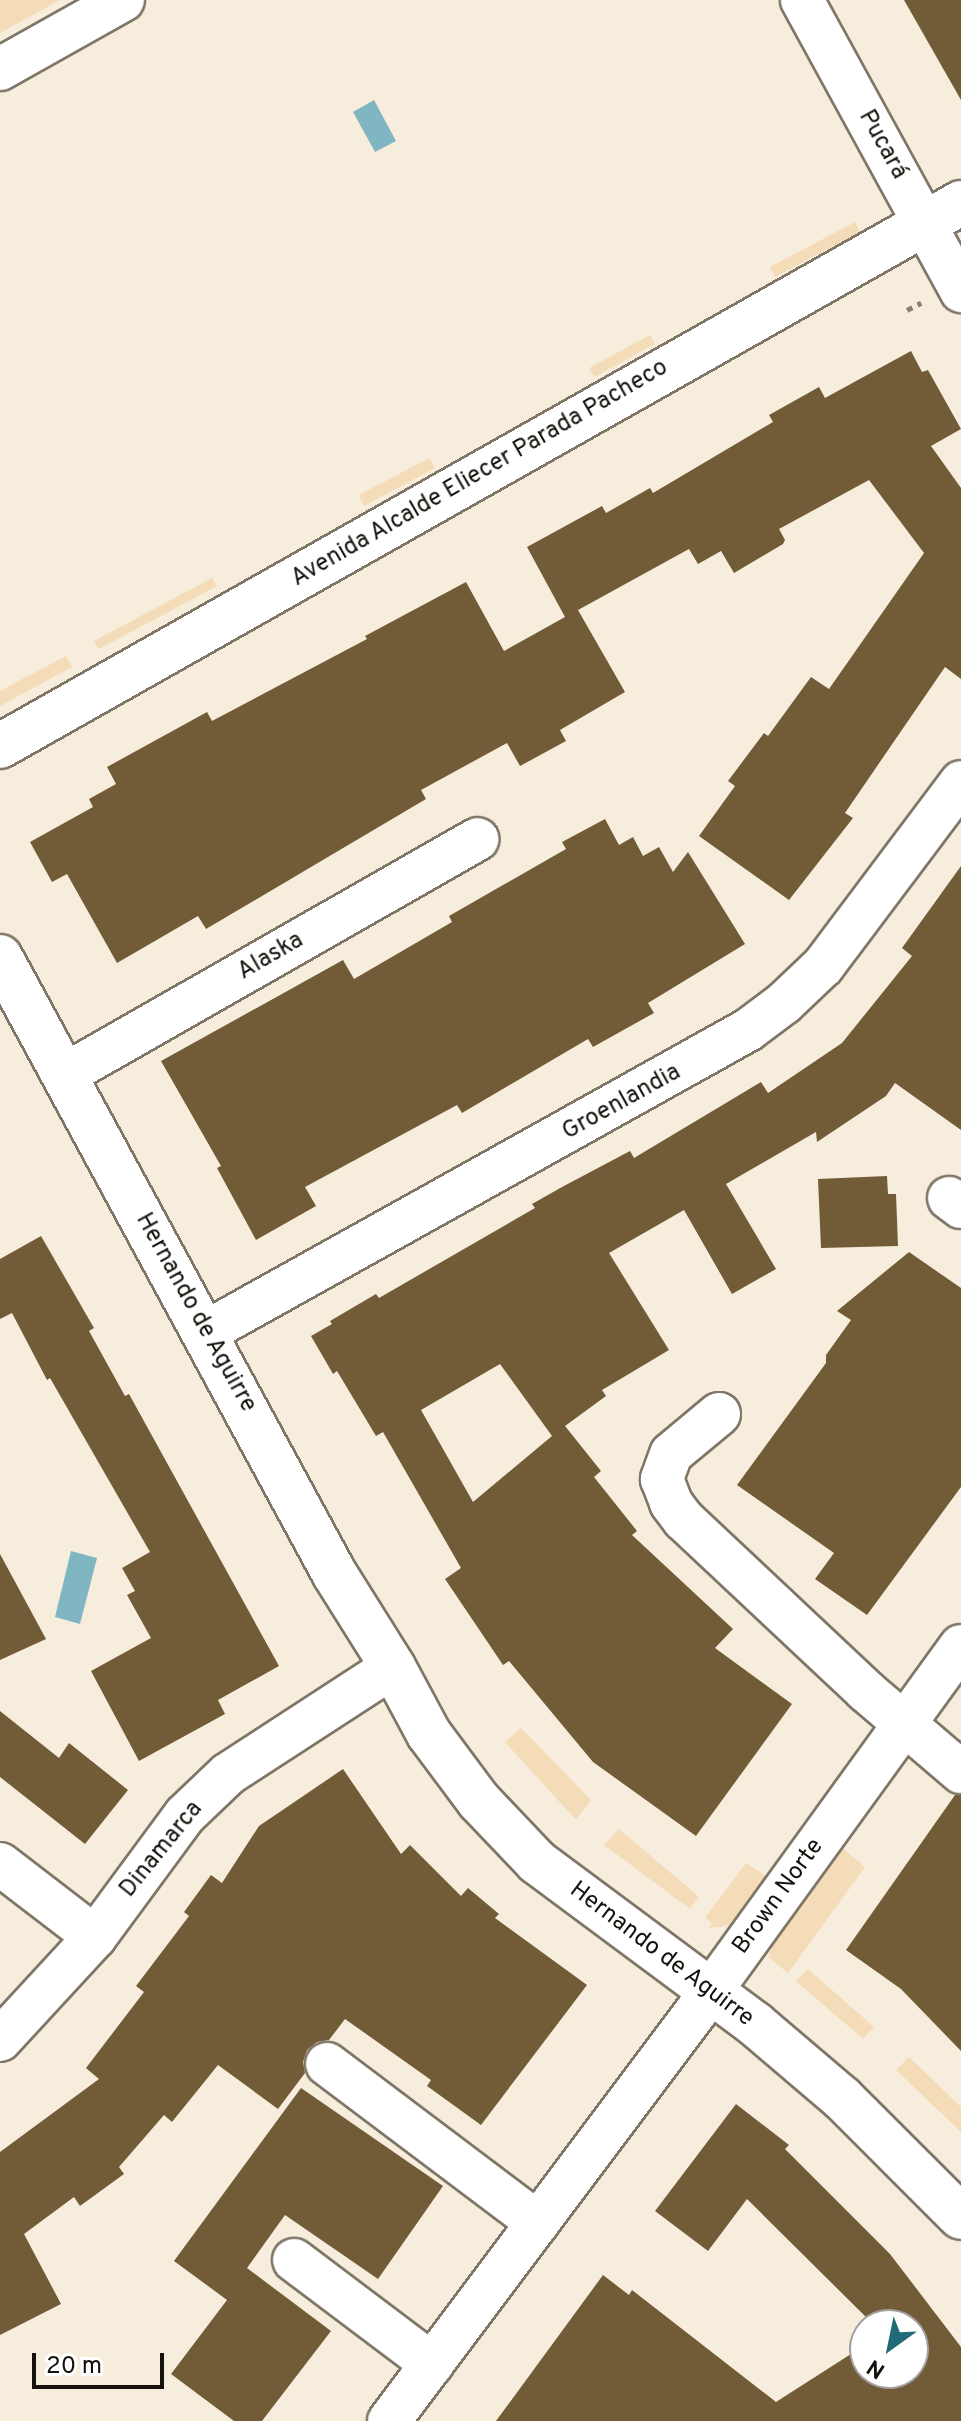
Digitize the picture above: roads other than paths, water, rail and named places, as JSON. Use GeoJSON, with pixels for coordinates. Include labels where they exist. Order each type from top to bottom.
{"type":"FeatureCollection","features":[{"type":"Feature","properties":{"kind":"street"},"geometry":{"type":"LineString","coordinates":[[0,69],[123,0]]}},
{"type":"Feature","properties":{"kind":"street","name":"Pucará"},"geometry":{"type":"LineString","coordinates":[[802,0],[942,213],[961,291]]}},
{"type":"Feature","properties":{"kind":"street","name":"Avenida Alcalde Eliecer Parada Pacheco"},"geometry":{"type":"LineString","coordinates":[[0,746],[942,213]]}},
{"type":"Feature","properties":{"kind":"street","name":"Groenlandia"},"geometry":{"type":"LineString","coordinates":[[206,1332],[748,1030],[784,1003],[823,966],[961,782]]}},
{"type":"Feature","properties":{"kind":"street","name":"Alaska"},"geometry":{"type":"LineString","coordinates":[[64,1075],[477,839]]}},
{"type":"Feature","properties":{"kind":"street","name":"Hernando de Aguirre"},"geometry":{"type":"LineString","coordinates":[[0,957],[334,1573],[393,1667],[552,1836],[719,1981],[961,2217]]}},
{"type":"Feature","properties":{"kind":"street"},"geometry":{"type":"LineString","coordinates":[[719,1414],[671,1454],[662,1479],[671,1503],[684,1520],[903,1725],[961,1772]]}},
{"type":"Feature","properties":{"kind":"street","name":"Brown Norte"},"geometry":{"type":"LineString","coordinates":[[389,2421],[719,1981],[961,1646]]}},
{"type":"Feature","properties":{"kind":"street","name":"Dinamarca"},"geometry":{"type":"LineString","coordinates":[[0,2040],[95,1937],[185,1815],[228,1774],[393,1667]]}},
{"type":"Feature","properties":{"kind":"street"},"geometry":{"type":"LineString","coordinates":[[0,1864],[95,1937]]}},
{"type":"Feature","properties":{"kind":"street","name":"Hernando de Aguirre"},"geometry":{"type":"LineString","coordinates":[[719,1981],[894,2110],[961,2181]]}},
{"type":"Feature","properties":{"kind":"street"},"geometry":{"type":"LineString","coordinates":[[327,2064],[538,2223]]}},
{"type":"Feature","properties":{"kind":"street"},"geometry":{"type":"LineString","coordinates":[[294,2260],[432,2364]]}},
{"type":"Feature","properties":{"kind":"water"},"geometry":{"type":"Polygon","coordinates":[[[374,100],[396,141],[375,152],[353,112],[374,100]]]}},
{"type":"Feature","properties":{"kind":"water"},"geometry":{"type":"Polygon","coordinates":[[[71,1551],[97,1558],[80,1624],[55,1617],[71,1551]]]}}]}
